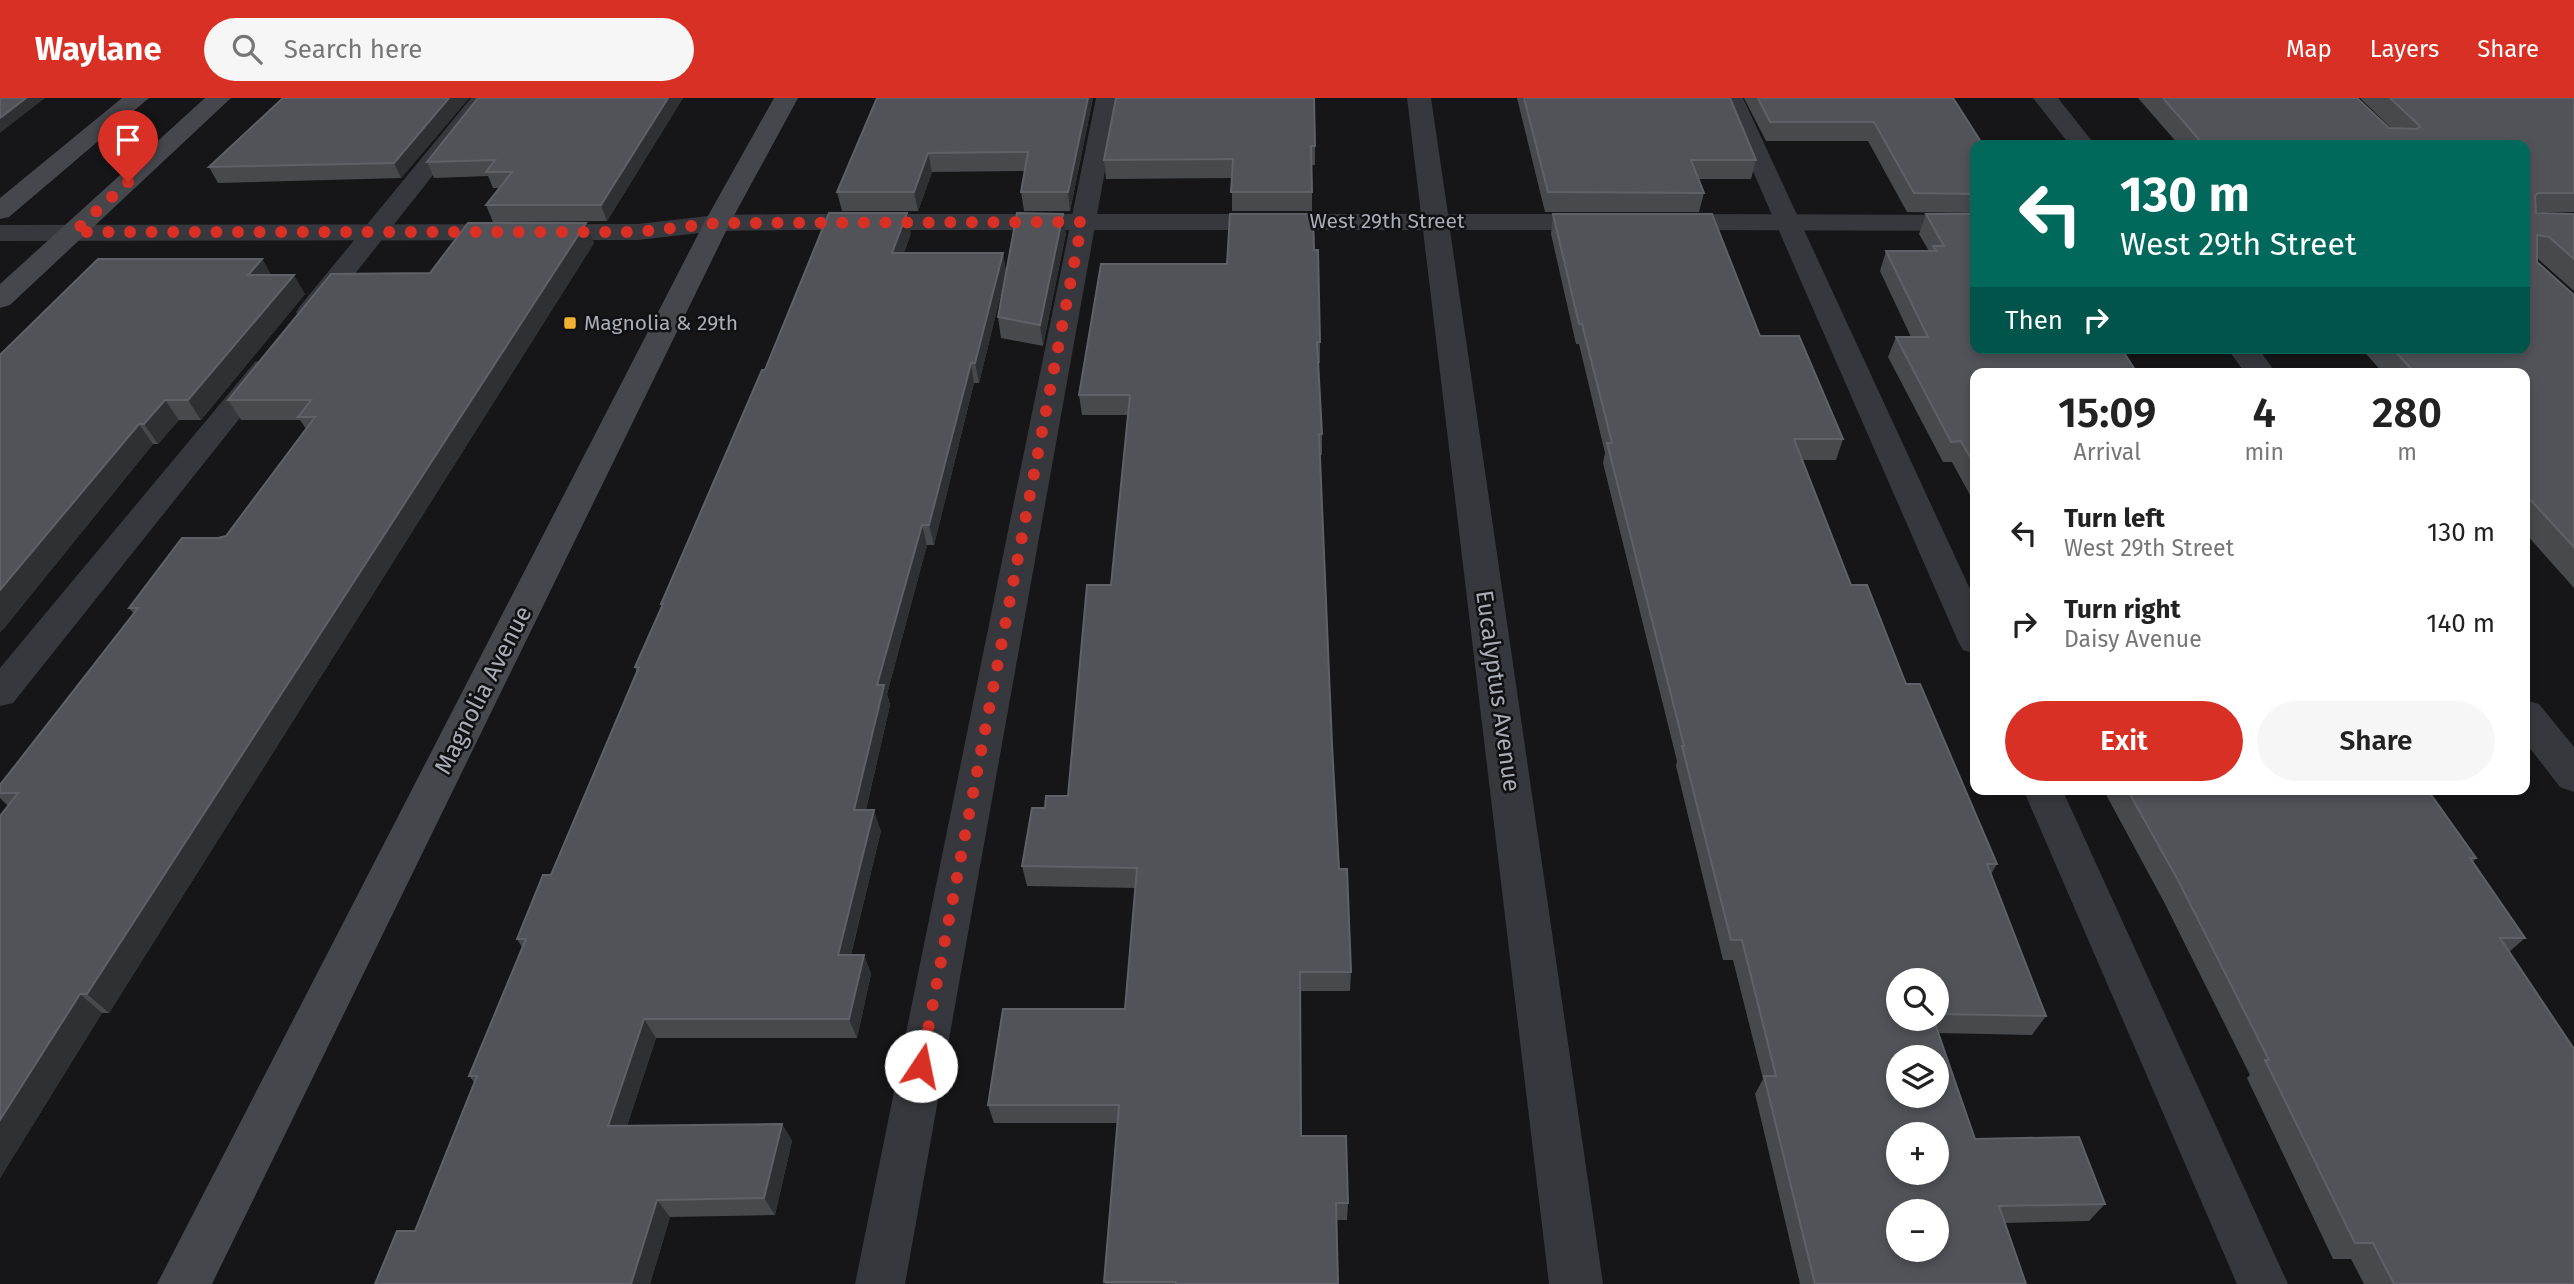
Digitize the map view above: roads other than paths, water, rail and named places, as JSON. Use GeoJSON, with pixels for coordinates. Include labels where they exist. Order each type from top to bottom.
{"type":"FeatureCollection","features":[{"type":"Feature","properties":{"kind":"street"},"geometry":{"type":"LineString","coordinates":[[0,211],[137,98]]}},
{"type":"Feature","properties":{"kind":"street"},"geometry":{"type":"LineString","coordinates":[[0,299],[219,98]]}},
{"type":"Feature","properties":{"kind":"street","name":"Magnolia Avenue"},"geometry":{"type":"LineString","coordinates":[[184,1284],[717,223],[786,98]]}},
{"type":"Feature","properties":{"kind":"street","name":"Eucalyptus Avenue"},"geometry":{"type":"LineString","coordinates":[[1419,98],[1576,1284]]}},
{"type":"Feature","properties":{"kind":"street"},"geometry":{"type":"LineString","coordinates":[[2045,98],[2079,140]]}},
{"type":"Feature","properties":{"kind":"street","name":"West 29th Street"},"geometry":{"type":"LineString","coordinates":[[0,233],[638,232],[717,223],[1970,223]]}},
{"type":"Feature","properties":{"kind":"street"},"geometry":{"type":"LineString","coordinates":[[2247,354],[2257,368]]}},
{"type":"Feature","properties":{"kind":"street"},"geometry":{"type":"LineString","coordinates":[[2530,719],[2574,776]]}},
{"type":"Feature","properties":{"kind":"lane"},"geometry":{"type":"LineString","coordinates":[[0,693],[483,98]]}},
{"type":"Feature","properties":{"kind":"lane"},"geometry":{"type":"LineString","coordinates":[[880,1284],[1107,98]]}},
{"type":"Feature","properties":{"kind":"lane"},"geometry":{"type":"LineString","coordinates":[[1732,98],[1970,627]]}},
{"type":"Feature","properties":{"kind":"lane"},"geometry":{"type":"LineString","coordinates":[[2045,795],[2263,1284]]}},
{"type":"Feature","properties":{"kind":"place","name":"Magnolia & 29th"},"geometry":{"type":"Point","coordinates":[570,323]}}]}
